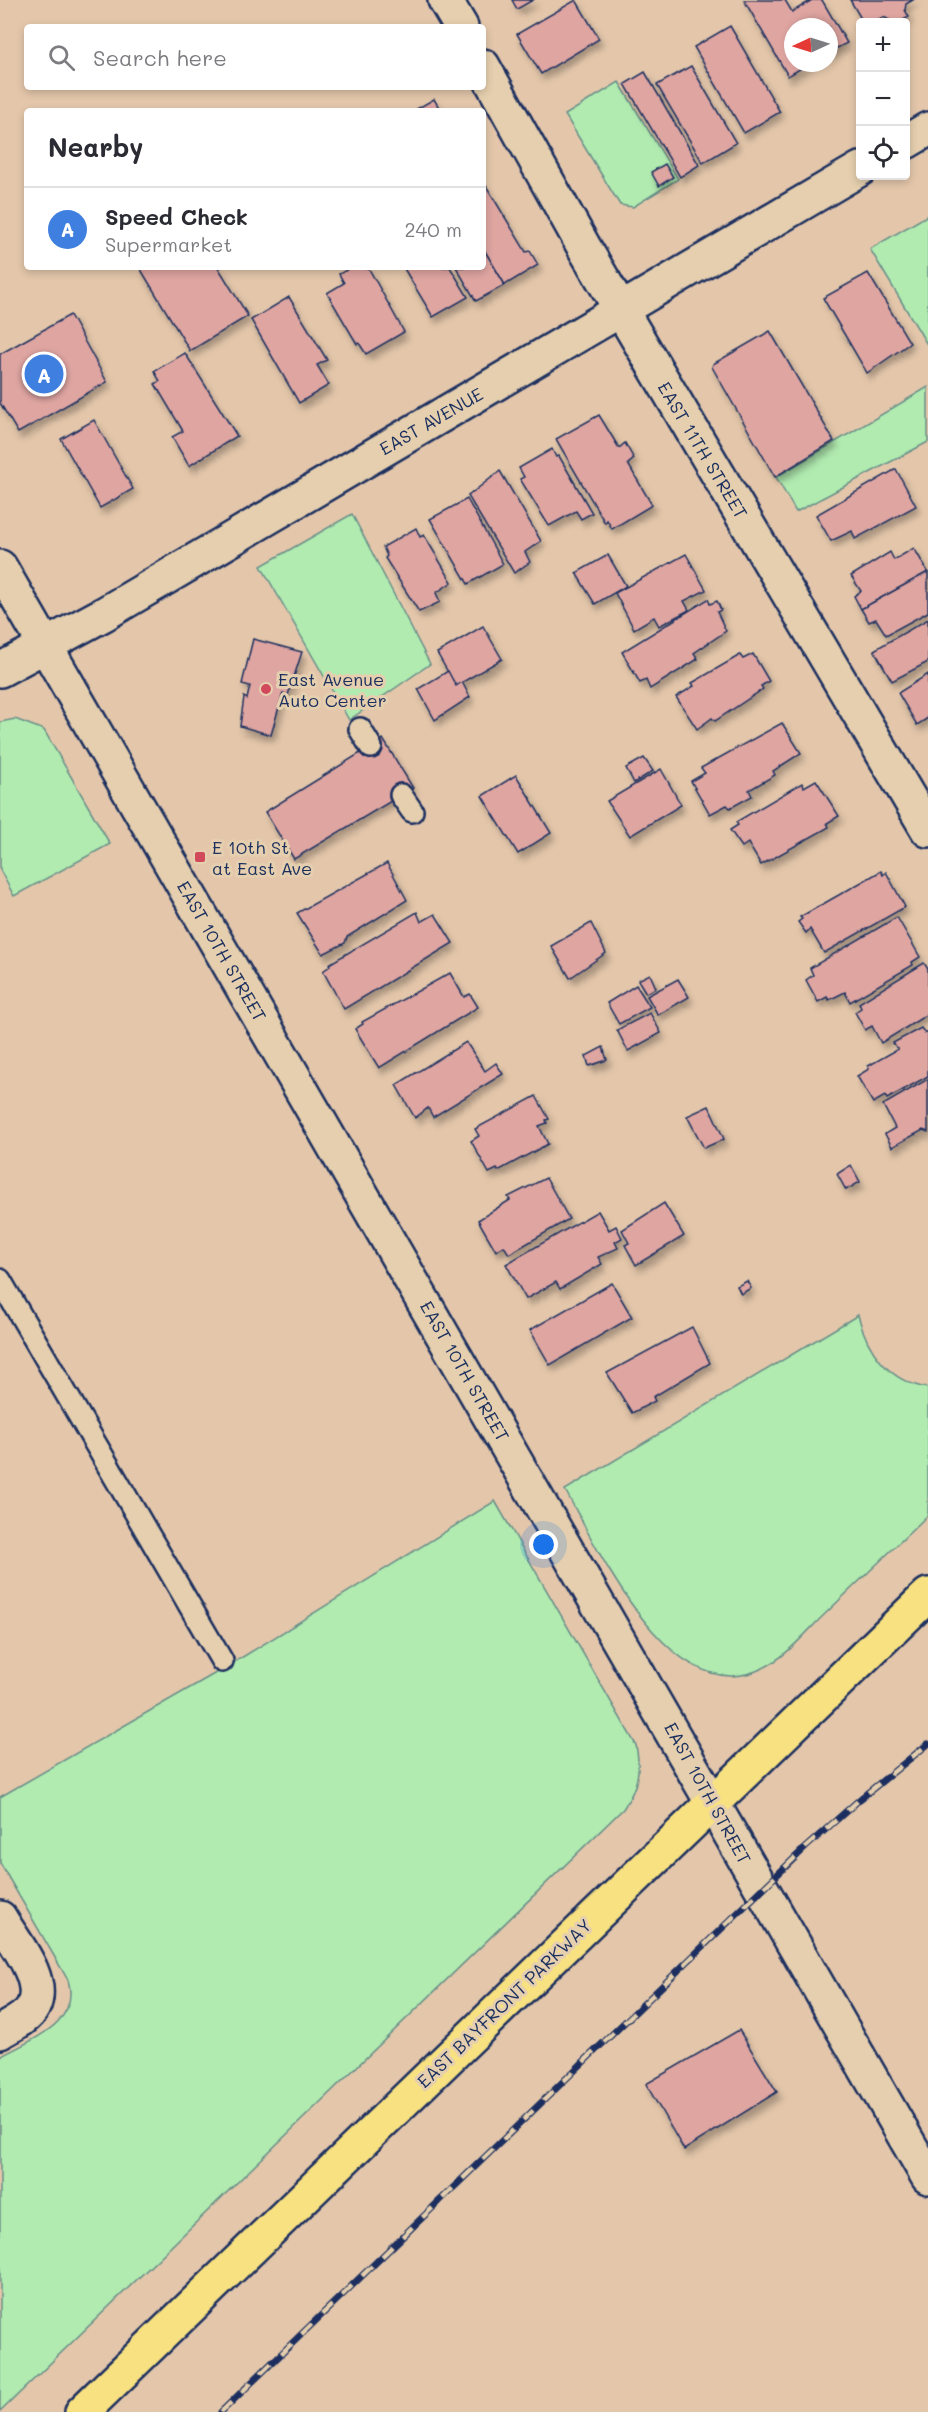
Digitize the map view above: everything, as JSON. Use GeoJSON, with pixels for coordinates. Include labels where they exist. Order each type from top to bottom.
{"type":"FeatureCollection","features":[{"type":"Feature","properties":{"kind":"highway","name":"EAST BAYFRONT PARKWAY"},"geometry":{"type":"LineString","coordinates":[[82,2412],[928,1595]]}},
{"type":"Feature","properties":{"kind":"street"},"geometry":{"type":"LineString","coordinates":[[446,0],[459,24]]}},
{"type":"Feature","properties":{"kind":"street","name":"EAST 11TH STREET"},"geometry":{"type":"LineString","coordinates":[[486,71],[621,310],[928,830]]}},
{"type":"Feature","properties":{"kind":"street"},"geometry":{"type":"LineString","coordinates":[[910,140],[928,129]]}},
{"type":"Feature","properties":{"kind":"street","name":"EAST AVENUE"},"geometry":{"type":"LineString","coordinates":[[0,670],[46,646],[856,172]]}},
{"type":"Feature","properties":{"kind":"street","name":"EAST 10TH STREET"},"geometry":{"type":"LineString","coordinates":[[0,567],[928,2177]]}},
{"type":"Feature","properties":{"kind":"street"},"geometry":{"type":"LineString","coordinates":[[0,1918],[31,1972],[36,1989],[33,2007],[8,2027]]}},
{"type":"Feature","properties":{"kind":"lane"},"geometry":{"type":"LineString","coordinates":[[0,1280],[222,1661]]}},
{"type":"Feature","properties":{"kind":"green space"},"geometry":{"type":"Polygon","coordinates":[[[619,82],[678,179],[633,207],[620,205],[565,115],[619,82]]]}},
{"type":"Feature","properties":{"kind":"green space"},"geometry":{"type":"Polygon","coordinates":[[[928,215],[928,346],[870,249],[928,215]]]}},
{"type":"Feature","properties":{"kind":"green space"},"geometry":{"type":"Polygon","coordinates":[[[928,387],[928,442],[796,512],[776,477],[928,387]]]}},
{"type":"Feature","properties":{"kind":"green space"},"geometry":{"type":"Polygon","coordinates":[[[352,514],[430,664],[349,720],[261,566],[352,514]]]}},
{"type":"Feature","properties":{"kind":"green space"},"geometry":{"type":"Polygon","coordinates":[[[15,719],[44,730],[110,844],[14,896],[0,870],[0,722],[15,719]]]}},
{"type":"Feature","properties":{"kind":"green space"},"geometry":{"type":"Polygon","coordinates":[[[858,1315],[867,1341],[882,1363],[902,1379],[928,1388],[928,1515],[796,1644],[770,1664],[761,1669],[728,1676],[697,1667],[668,1647],[642,1618],[618,1585],[565,1490],[858,1315]]]}},
{"type":"Feature","properties":{"kind":"green space"},"geometry":{"type":"Polygon","coordinates":[[[495,1501],[636,1745],[637,1778],[628,1801],[623,1809],[0,2412],[0,2057],[50,2028],[67,2008],[70,1995],[68,1980],[0,1863],[0,1797],[228,1666],[495,1501]]]}},
{"type":"Feature","properties":{"kind":"building"},"geometry":{"type":"Polygon","coordinates":[[[512,0],[533,0],[517,9],[512,0]]]}},
{"type":"Feature","properties":{"kind":"building"},"geometry":{"type":"Polygon","coordinates":[[[576,0],[599,39],[541,74],[517,34],[576,0]]]}},
{"type":"Feature","properties":{"kind":"building"},"geometry":{"type":"Polygon","coordinates":[[[744,0],[785,0],[792,12],[812,0],[822,0],[832,18],[784,18],[784,69],[744,0]]]}},
{"type":"Feature","properties":{"kind":"building"},"geometry":{"type":"Polygon","coordinates":[[[850,0],[913,0],[906,4],[905,10],[909,17],[907,18],[861,18],[850,0]]]}},
{"type":"Feature","properties":{"kind":"building"},"geometry":{"type":"Polygon","coordinates":[[[730,26],[780,112],[744,133],[694,47],[730,26]]]}},
{"type":"Feature","properties":{"kind":"building"},"geometry":{"type":"Polygon","coordinates":[[[838,28],[847,43],[838,48],[838,28]]]}},
{"type":"Feature","properties":{"kind":"building"},"geometry":{"type":"Polygon","coordinates":[[[691,66],[736,143],[703,163],[657,85],[691,66]]]}},
{"type":"Feature","properties":{"kind":"building"},"geometry":{"type":"Polygon","coordinates":[[[645,72],[699,165],[680,177],[625,84],[645,72]]]}},
{"type":"Feature","properties":{"kind":"building"},"geometry":{"type":"Polygon","coordinates":[[[434,99],[439,108],[418,108],[434,99]]]}},
{"type":"Feature","properties":{"kind":"building"},"geometry":{"type":"Polygon","coordinates":[[[665,164],[673,177],[659,186],[651,172],[665,164]]]}},
{"type":"Feature","properties":{"kind":"building"},"geometry":{"type":"Polygon","coordinates":[[[486,186],[526,252],[530,251],[538,265],[505,285],[486,253],[486,186]]]}},
{"type":"Feature","properties":{"kind":"building"},"geometry":{"type":"Polygon","coordinates":[[[486,253],[505,285],[476,301],[458,270],[486,270],[486,253]]]}},
{"type":"Feature","properties":{"kind":"building"},"geometry":{"type":"Polygon","coordinates":[[[141,270],[220,270],[248,316],[190,351],[141,270]]]}},
{"type":"Feature","properties":{"kind":"building"},"geometry":{"type":"Polygon","coordinates":[[[346,270],[370,270],[404,332],[366,354],[359,343],[357,344],[327,293],[344,283],[339,274],[346,270]]]}},
{"type":"Feature","properties":{"kind":"building"},"geometry":{"type":"Polygon","coordinates":[[[405,270],[452,270],[468,297],[433,317],[405,270]]]}},
{"type":"Feature","properties":{"kind":"building"},"geometry":{"type":"Polygon","coordinates":[[[868,273],[910,343],[867,373],[823,298],[868,273]]]}},
{"type":"Feature","properties":{"kind":"building"},"geometry":{"type":"Polygon","coordinates":[[[289,297],[327,360],[317,365],[329,385],[299,403],[251,320],[289,297]]]}},
{"type":"Feature","properties":{"kind":"building"},"geometry":{"type":"Polygon","coordinates":[[[70,315],[107,382],[18,433],[0,403],[0,354],[70,315]]]}},
{"type":"Feature","properties":{"kind":"building"},"geometry":{"type":"Polygon","coordinates":[[[770,331],[834,441],[775,477],[712,367],[713,364],[770,331]]]}},
{"type":"Feature","properties":{"kind":"building"},"geometry":{"type":"Polygon","coordinates":[[[185,353],[237,436],[189,466],[172,437],[183,431],[155,384],[160,381],[154,371],[185,353]]]}},
{"type":"Feature","properties":{"kind":"building"},"geometry":{"type":"Polygon","coordinates":[[[599,415],[619,448],[625,443],[634,459],[628,464],[652,505],[612,529],[607,520],[605,523],[556,439],[599,415]]]}},
{"type":"Feature","properties":{"kind":"building"},"geometry":{"type":"Polygon","coordinates":[[[94,420],[133,489],[100,508],[61,439],[94,420]]]}},
{"type":"Feature","properties":{"kind":"building"},"geometry":{"type":"Polygon","coordinates":[[[552,449],[556,457],[559,456],[592,513],[581,519],[576,511],[549,526],[520,479],[524,477],[519,468],[552,449]]]}},
{"type":"Feature","properties":{"kind":"building"},"geometry":{"type":"Polygon","coordinates":[[[896,469],[916,506],[855,539],[852,531],[831,541],[816,515],[896,469]]]}},
{"type":"Feature","properties":{"kind":"building"},"geometry":{"type":"Polygon","coordinates":[[[500,471],[541,541],[525,552],[530,562],[514,573],[468,496],[500,471]]]}},
{"type":"Feature","properties":{"kind":"building"},"geometry":{"type":"Polygon","coordinates":[[[467,499],[503,564],[468,584],[430,519],[467,499]]]}},
{"type":"Feature","properties":{"kind":"building"},"geometry":{"type":"Polygon","coordinates":[[[416,528],[420,537],[424,535],[452,582],[436,593],[440,602],[419,612],[385,558],[387,556],[383,547],[416,528]]]}},
{"type":"Feature","properties":{"kind":"building"},"geometry":{"type":"Polygon","coordinates":[[[914,548],[928,572],[861,609],[854,596],[861,591],[851,576],[890,552],[894,560],[914,548]]]}},
{"type":"Feature","properties":{"kind":"building"},"geometry":{"type":"Polygon","coordinates":[[[686,554],[706,590],[684,601],[689,610],[659,626],[654,617],[634,629],[615,593],[686,554]]]}},
{"type":"Feature","properties":{"kind":"building"},"geometry":{"type":"Polygon","coordinates":[[[608,555],[626,586],[595,604],[576,573],[608,555]]]}},
{"type":"Feature","properties":{"kind":"building"},"geometry":{"type":"Polygon","coordinates":[[[928,572],[928,612],[886,635],[876,619],[869,622],[861,609],[928,572]]]}},
{"type":"Feature","properties":{"kind":"building"},"geometry":{"type":"Polygon","coordinates":[[[708,599],[710,604],[717,601],[721,610],[717,612],[726,631],[694,653],[698,659],[650,689],[646,680],[640,683],[622,652],[708,599]]]}},
{"type":"Feature","properties":{"kind":"building"},"geometry":{"type":"Polygon","coordinates":[[[928,619],[928,662],[892,681],[874,650],[928,619]]]}},
{"type":"Feature","properties":{"kind":"building"},"geometry":{"type":"Polygon","coordinates":[[[483,626],[502,659],[456,686],[437,653],[483,626]]]}},
{"type":"Feature","properties":{"kind":"building"},"geometry":{"type":"Polygon","coordinates":[[[253,639],[302,652],[288,695],[283,693],[271,735],[240,726],[244,697],[247,699],[250,686],[242,684],[253,639]]]}},
{"type":"Feature","properties":{"kind":"building"},"geometry":{"type":"Polygon","coordinates":[[[753,654],[769,681],[761,686],[763,689],[715,721],[712,718],[697,729],[676,697],[694,686],[692,683],[740,655],[743,659],[753,654]]]}},
{"type":"Feature","properties":{"kind":"building"},"geometry":{"type":"Polygon","coordinates":[[[448,671],[456,686],[462,682],[470,697],[435,720],[418,689],[448,671]]]}},
{"type":"Feature","properties":{"kind":"building"},"geometry":{"type":"Polygon","coordinates":[[[928,674],[928,718],[917,725],[898,693],[928,674]]]}},
{"type":"Feature","properties":{"kind":"building"},"geometry":{"type":"Polygon","coordinates":[[[782,723],[801,753],[773,771],[775,775],[749,790],[752,796],[730,808],[727,805],[710,814],[691,781],[705,773],[701,768],[782,723]]]}},
{"type":"Feature","properties":{"kind":"building"},"geometry":{"type":"Polygon","coordinates":[[[383,739],[413,788],[294,859],[265,812],[383,739]]]}},
{"type":"Feature","properties":{"kind":"building"},"geometry":{"type":"Polygon","coordinates":[[[644,758],[653,771],[634,783],[626,768],[644,758]]]}},
{"type":"Feature","properties":{"kind":"building"},"geometry":{"type":"Polygon","coordinates":[[[661,769],[681,805],[630,836],[607,801],[661,769]]]}},
{"type":"Feature","properties":{"kind":"building"},"geometry":{"type":"Polygon","coordinates":[[[516,775],[551,833],[518,854],[482,796],[516,775]]]}},
{"type":"Feature","properties":{"kind":"building"},"geometry":{"type":"Polygon","coordinates":[[[816,780],[839,816],[827,823],[829,827],[761,865],[748,843],[742,847],[730,830],[738,825],[736,822],[802,783],[804,787],[816,780]]]}},
{"type":"Feature","properties":{"kind":"building"},"geometry":{"type":"Polygon","coordinates":[[[387,863],[407,900],[347,937],[345,943],[323,954],[297,913],[387,863]]]}},
{"type":"Feature","properties":{"kind":"building"},"geometry":{"type":"Polygon","coordinates":[[[881,871],[883,875],[886,872],[905,907],[824,953],[810,929],[806,933],[798,922],[802,919],[800,917],[881,871]]]}},
{"type":"Feature","properties":{"kind":"building"},"geometry":{"type":"Polygon","coordinates":[[[417,912],[421,922],[435,914],[453,943],[344,1009],[323,971],[330,966],[329,964],[417,912]]]}},
{"type":"Feature","properties":{"kind":"building"},"geometry":{"type":"Polygon","coordinates":[[[897,917],[920,957],[912,962],[913,965],[850,1002],[845,992],[829,1000],[827,997],[818,1002],[806,980],[813,975],[810,968],[897,917]]]}},
{"type":"Feature","properties":{"kind":"building"},"geometry":{"type":"Polygon","coordinates":[[[591,923],[606,953],[570,978],[551,946],[591,923]]]}},
{"type":"Feature","properties":{"kind":"building"},"geometry":{"type":"Polygon","coordinates":[[[924,963],[928,969],[928,1014],[881,1043],[872,1026],[865,1030],[855,1012],[861,1008],[859,1003],[924,963]]]}},
{"type":"Feature","properties":{"kind":"building"},"geometry":{"type":"Polygon","coordinates":[[[450,973],[464,997],[470,994],[478,1007],[379,1068],[355,1029],[363,1024],[362,1022],[450,973]]]}},
{"type":"Feature","properties":{"kind":"building"},"geometry":{"type":"Polygon","coordinates":[[[650,974],[656,988],[646,993],[638,980],[650,974]]]}},
{"type":"Feature","properties":{"kind":"building"},"geometry":{"type":"Polygon","coordinates":[[[678,979],[689,997],[658,1015],[647,996],[678,979]]]}},
{"type":"Feature","properties":{"kind":"building"},"geometry":{"type":"Polygon","coordinates":[[[636,985],[650,1007],[619,1024],[607,1003],[636,985]]]}},
{"type":"Feature","properties":{"kind":"building"},"geometry":{"type":"Polygon","coordinates":[[[650,1013],[661,1033],[628,1051],[617,1030],[650,1013]]]}},
{"type":"Feature","properties":{"kind":"building"},"geometry":{"type":"Polygon","coordinates":[[[921,1028],[925,1033],[928,1031],[928,1076],[887,1099],[885,1096],[873,1103],[857,1076],[869,1069],[868,1066],[898,1049],[893,1043],[921,1028]]]}},
{"type":"Feature","properties":{"kind":"building"},"geometry":{"type":"Polygon","coordinates":[[[466,1042],[485,1071],[496,1063],[503,1074],[433,1117],[428,1108],[415,1118],[396,1085],[466,1042]]]}},
{"type":"Feature","properties":{"kind":"building"},"geometry":{"type":"Polygon","coordinates":[[[603,1047],[607,1060],[589,1066],[586,1056],[603,1047]]]}},
{"type":"Feature","properties":{"kind":"building"},"geometry":{"type":"Polygon","coordinates":[[[928,1079],[928,1132],[923,1130],[892,1147],[885,1134],[895,1128],[883,1105],[928,1079]]]}},
{"type":"Feature","properties":{"kind":"building"},"geometry":{"type":"Polygon","coordinates":[[[536,1096],[549,1119],[546,1120],[547,1123],[539,1126],[548,1144],[498,1171],[497,1169],[489,1173],[471,1141],[479,1136],[475,1129],[536,1096]]]}},
{"type":"Feature","properties":{"kind":"building"},"geometry":{"type":"Polygon","coordinates":[[[709,1106],[724,1139],[704,1148],[687,1116],[709,1106]]]}},
{"type":"Feature","properties":{"kind":"building"},"geometry":{"type":"Polygon","coordinates":[[[851,1165],[860,1182],[846,1190],[837,1174],[851,1165]]]}},
{"type":"Feature","properties":{"kind":"building"},"geometry":{"type":"Polygon","coordinates":[[[546,1178],[569,1219],[509,1254],[504,1246],[496,1251],[478,1220],[510,1200],[508,1197],[546,1178]]]}},
{"type":"Feature","properties":{"kind":"building"},"geometry":{"type":"Polygon","coordinates":[[[664,1203],[684,1236],[636,1265],[625,1245],[629,1243],[622,1230],[664,1203]]]}},
{"type":"Feature","properties":{"kind":"building"},"geometry":{"type":"Polygon","coordinates":[[[598,1211],[609,1230],[616,1226],[622,1238],[615,1242],[618,1248],[598,1257],[602,1264],[560,1289],[556,1282],[526,1299],[506,1264],[598,1211]]]}},
{"type":"Feature","properties":{"kind":"building"},"geometry":{"type":"Polygon","coordinates":[[[747,1281],[751,1288],[741,1294],[737,1286],[747,1281]]]}},
{"type":"Feature","properties":{"kind":"building"},"geometry":{"type":"Polygon","coordinates":[[[612,1283],[632,1317],[550,1365],[530,1330],[612,1283]]]}},
{"type":"Feature","properties":{"kind":"building"},"geometry":{"type":"Polygon","coordinates":[[[692,1327],[710,1363],[653,1397],[655,1401],[632,1413],[607,1373],[692,1327]]]}},
{"type":"Feature","properties":{"kind":"building"},"geometry":{"type":"Polygon","coordinates":[[[739,2030],[777,2092],[684,2150],[646,2084],[739,2030]]]}},
{"type":"Feature","properties":{"kind":"railway"},"geometry":{"type":"LineString","coordinates":[[221,2412],[806,1847],[860,1799],[928,1744]]}},
{"type":"Feature","properties":{"kind":"place","name":"Speed Check"},"geometry":{"type":"Point","coordinates":[44,374]}},
{"type":"Feature","properties":{"kind":"place","name":"East Avenue Auto Center"},"geometry":{"type":"Point","coordinates":[266,689]}},
{"type":"Feature","properties":{"kind":"place","name":"E 10th St at East Ave"},"geometry":{"type":"Point","coordinates":[200,857]}}]}
